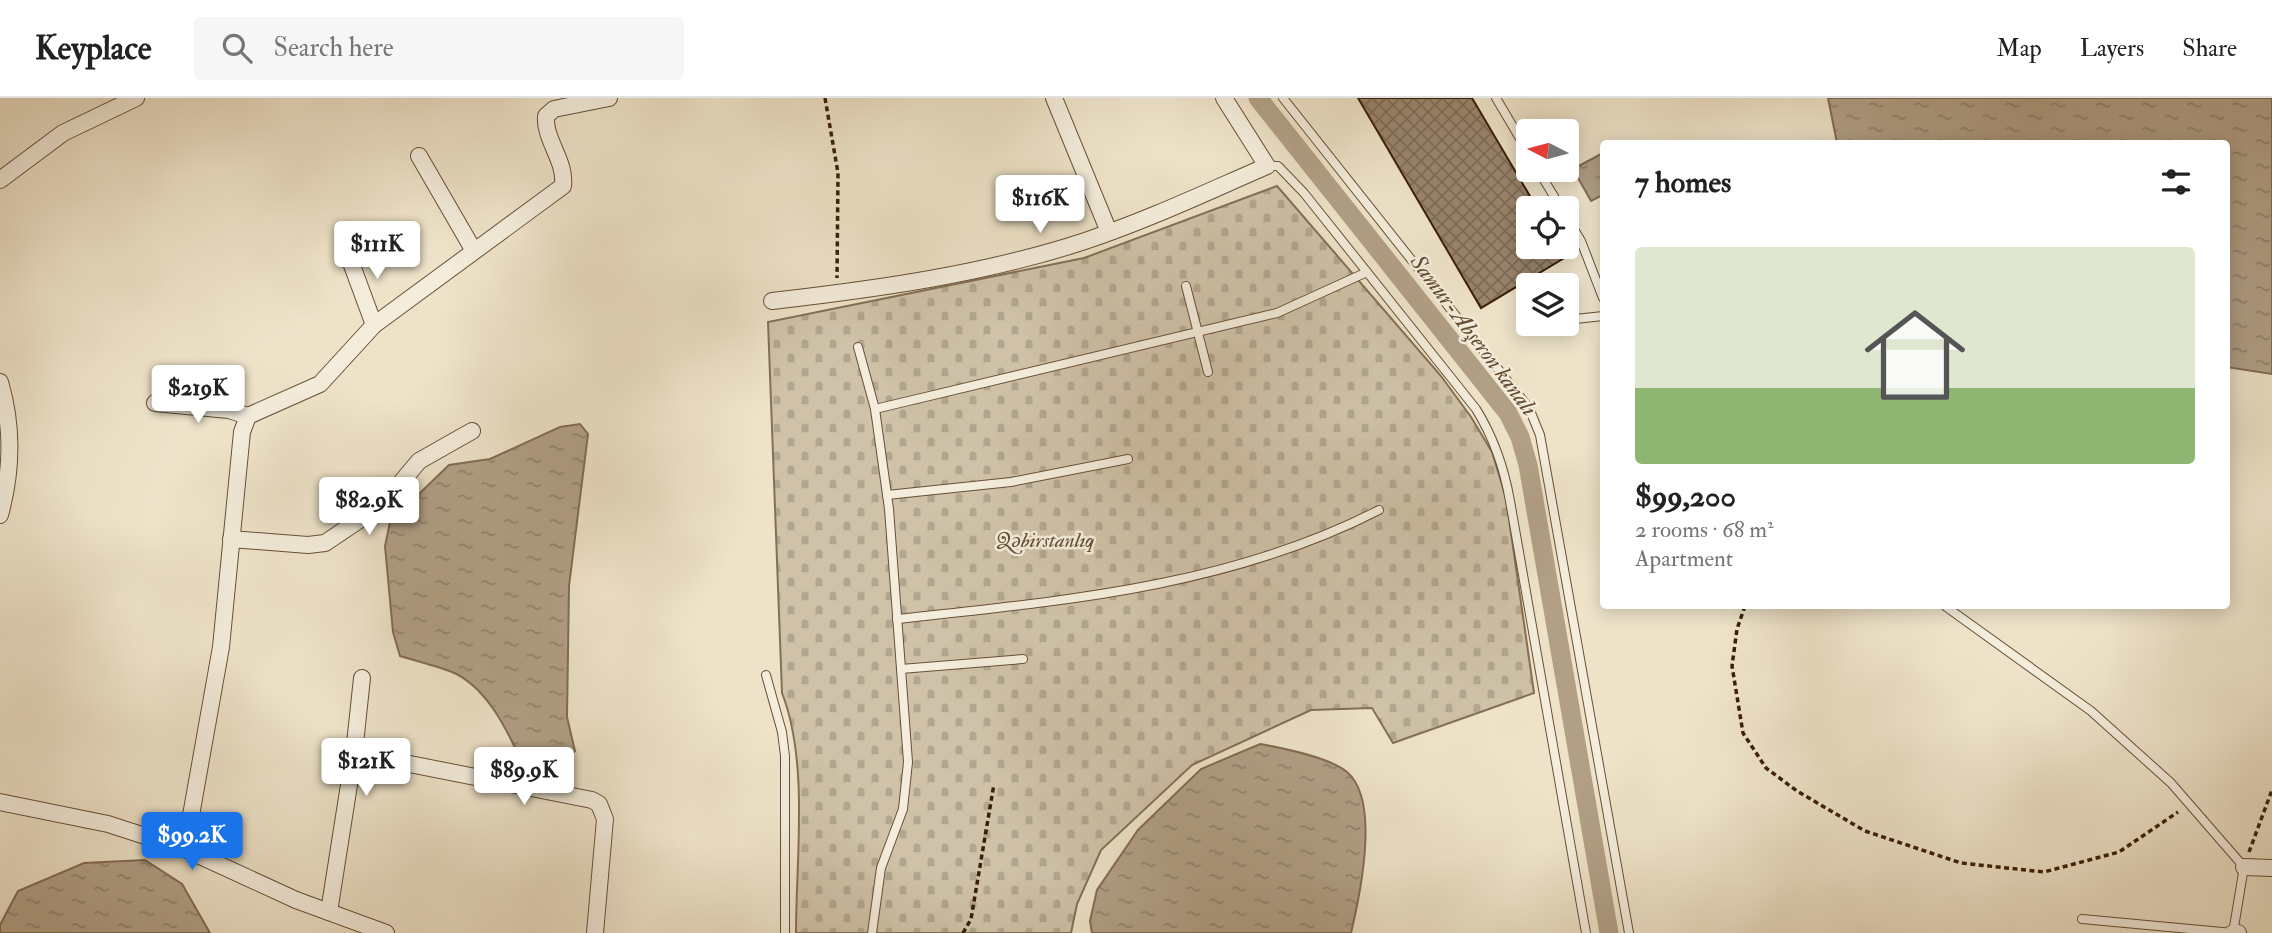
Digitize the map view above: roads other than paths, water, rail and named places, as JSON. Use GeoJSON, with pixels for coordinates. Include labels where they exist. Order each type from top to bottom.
{"type":"FeatureCollection","features":[{"type":"Feature","properties":{"kind":"street"},"geometry":{"type":"LineString","coordinates":[[0,180],[63,132],[136,98]]}},
{"type":"Feature","properties":{"kind":"street"},"geometry":{"type":"LineString","coordinates":[[155,403],[229,410],[248,416],[320,384],[374,325],[563,186],[564,171],[545,125],[547,116],[554,109],[609,98]]}},
{"type":"Feature","properties":{"kind":"street"},"geometry":{"type":"LineString","coordinates":[[1054,98],[1109,232]]}},
{"type":"Feature","properties":{"kind":"street"},"geometry":{"type":"LineString","coordinates":[[772,301],[836,294],[942,276],[1063,248],[1192,202],[1267,166],[1224,98]]}},
{"type":"Feature","properties":{"kind":"street"},"geometry":{"type":"LineString","coordinates":[[419,156],[474,251]]}},
{"type":"Feature","properties":{"kind":"street"},"geometry":{"type":"LineString","coordinates":[[346,249],[374,325]]}},
{"type":"Feature","properties":{"kind":"street"},"geometry":{"type":"LineString","coordinates":[[0,382],[5,399],[10,460],[0,515]]}},
{"type":"Feature","properties":{"kind":"street"},"geometry":{"type":"LineString","coordinates":[[185,849],[221,648],[242,432],[248,416]]}},
{"type":"Feature","properties":{"kind":"street"},"geometry":{"type":"LineString","coordinates":[[231,539],[308,545],[325,543],[383,504],[419,461],[472,431]]}},
{"type":"Feature","properties":{"kind":"street"},"geometry":{"type":"LineString","coordinates":[[329,912],[354,753],[362,678]]}},
{"type":"Feature","properties":{"kind":"street"},"geometry":{"type":"LineString","coordinates":[[354,753],[592,800],[600,804],[605,819],[595,933]]}},
{"type":"Feature","properties":{"kind":"street"},"geometry":{"type":"LineString","coordinates":[[0,802],[108,824],[185,849],[329,912],[386,933]]}},
{"type":"Feature","properties":{"kind":"street"},"geometry":{"type":"LineString","coordinates":[[2244,867],[2272,868]]}},
{"type":"Feature","properties":{"kind":"street"},"geometry":{"type":"LineString","coordinates":[[2233,933],[2238,933]]}},
{"type":"Feature","properties":{"kind":"lane"},"geometry":{"type":"LineString","coordinates":[[1283,98],[1529,408],[1540,435],[1629,933]]}},
{"type":"Feature","properties":{"kind":"lane"},"geometry":{"type":"LineString","coordinates":[[1496,98],[1516,132]]}},
{"type":"Feature","properties":{"kind":"lane"},"geometry":{"type":"LineString","coordinates":[[1267,166],[1278,166],[1288,175],[1476,409],[1491,433],[1504,468],[1586,933]]}},
{"type":"Feature","properties":{"kind":"lane"},"geometry":{"type":"LineString","coordinates":[[1579,238],[1600,290]]}},
{"type":"Feature","properties":{"kind":"lane"},"geometry":{"type":"LineString","coordinates":[[875,410],[1276,313],[1367,272]]}},
{"type":"Feature","properties":{"kind":"lane"},"geometry":{"type":"LineString","coordinates":[[1186,286],[1208,372]]}},
{"type":"Feature","properties":{"kind":"lane"},"geometry":{"type":"LineString","coordinates":[[1579,319],[1600,316]]}},
{"type":"Feature","properties":{"kind":"lane"},"geometry":{"type":"LineString","coordinates":[[858,348],[875,410],[887,495],[908,762],[903,809],[881,868],[872,933]]}},
{"type":"Feature","properties":{"kind":"lane"},"geometry":{"type":"LineString","coordinates":[[887,495],[1011,482],[1128,459]]}},
{"type":"Feature","properties":{"kind":"lane"},"geometry":{"type":"LineString","coordinates":[[897,619],[1082,599],[1219,570],[1312,542],[1379,510]]}},
{"type":"Feature","properties":{"kind":"lane"},"geometry":{"type":"LineString","coordinates":[[1949,609],[2091,711],[2171,783],[2244,867],[2233,933],[2082,919]]}},
{"type":"Feature","properties":{"kind":"lane"},"geometry":{"type":"LineString","coordinates":[[901,669],[1023,659]]}},
{"type":"Feature","properties":{"kind":"lane"},"geometry":{"type":"LineString","coordinates":[[766,675],[782,732],[785,756],[785,933]]}},
{"type":"Feature","properties":{"kind":"water"},"geometry":{"type":"Polygon","coordinates":[[[1828,98],[2272,98],[2272,374],[2230,368],[2230,140],[1836,140],[1828,98]]]}},
{"type":"Feature","properties":{"kind":"water"},"geometry":{"type":"Polygon","coordinates":[[[1600,155],[1600,196],[1591,201],[1579,180],[1579,166],[1600,155]]]}},
{"type":"Feature","properties":{"kind":"water"},"geometry":{"type":"Polygon","coordinates":[[[580,424],[588,434],[569,586],[567,717],[575,751],[553,768],[519,756],[493,708],[464,678],[400,656],[393,632],[385,546],[390,522],[449,465],[490,459],[560,427],[580,424]]]}},
{"type":"Feature","properties":{"kind":"water"},"geometry":{"type":"Polygon","coordinates":[[[1260,744],[1329,762],[1347,772],[1357,786],[1366,826],[1363,873],[1351,933],[1092,933],[1090,921],[1097,890],[1138,830],[1201,769],[1260,744]]]}},
{"type":"Feature","properties":{"kind":"water"},"geometry":{"type":"Polygon","coordinates":[[[145,860],[182,884],[210,933],[0,933],[0,925],[18,891],[84,863],[145,860]]]}},
{"type":"Feature","properties":{"kind":"waterway","name":"Samur-Abşeron kanalı"},"geometry":{"type":"LineString","coordinates":[[1258,98],[1508,413],[1520,437],[1528,465],[1609,933]]}},
{"type":"Feature","properties":{"kind":"park label","name":"Qəbirstanlıq"},"geometry":{"type":"Point","coordinates":[1045,540]}}]}
